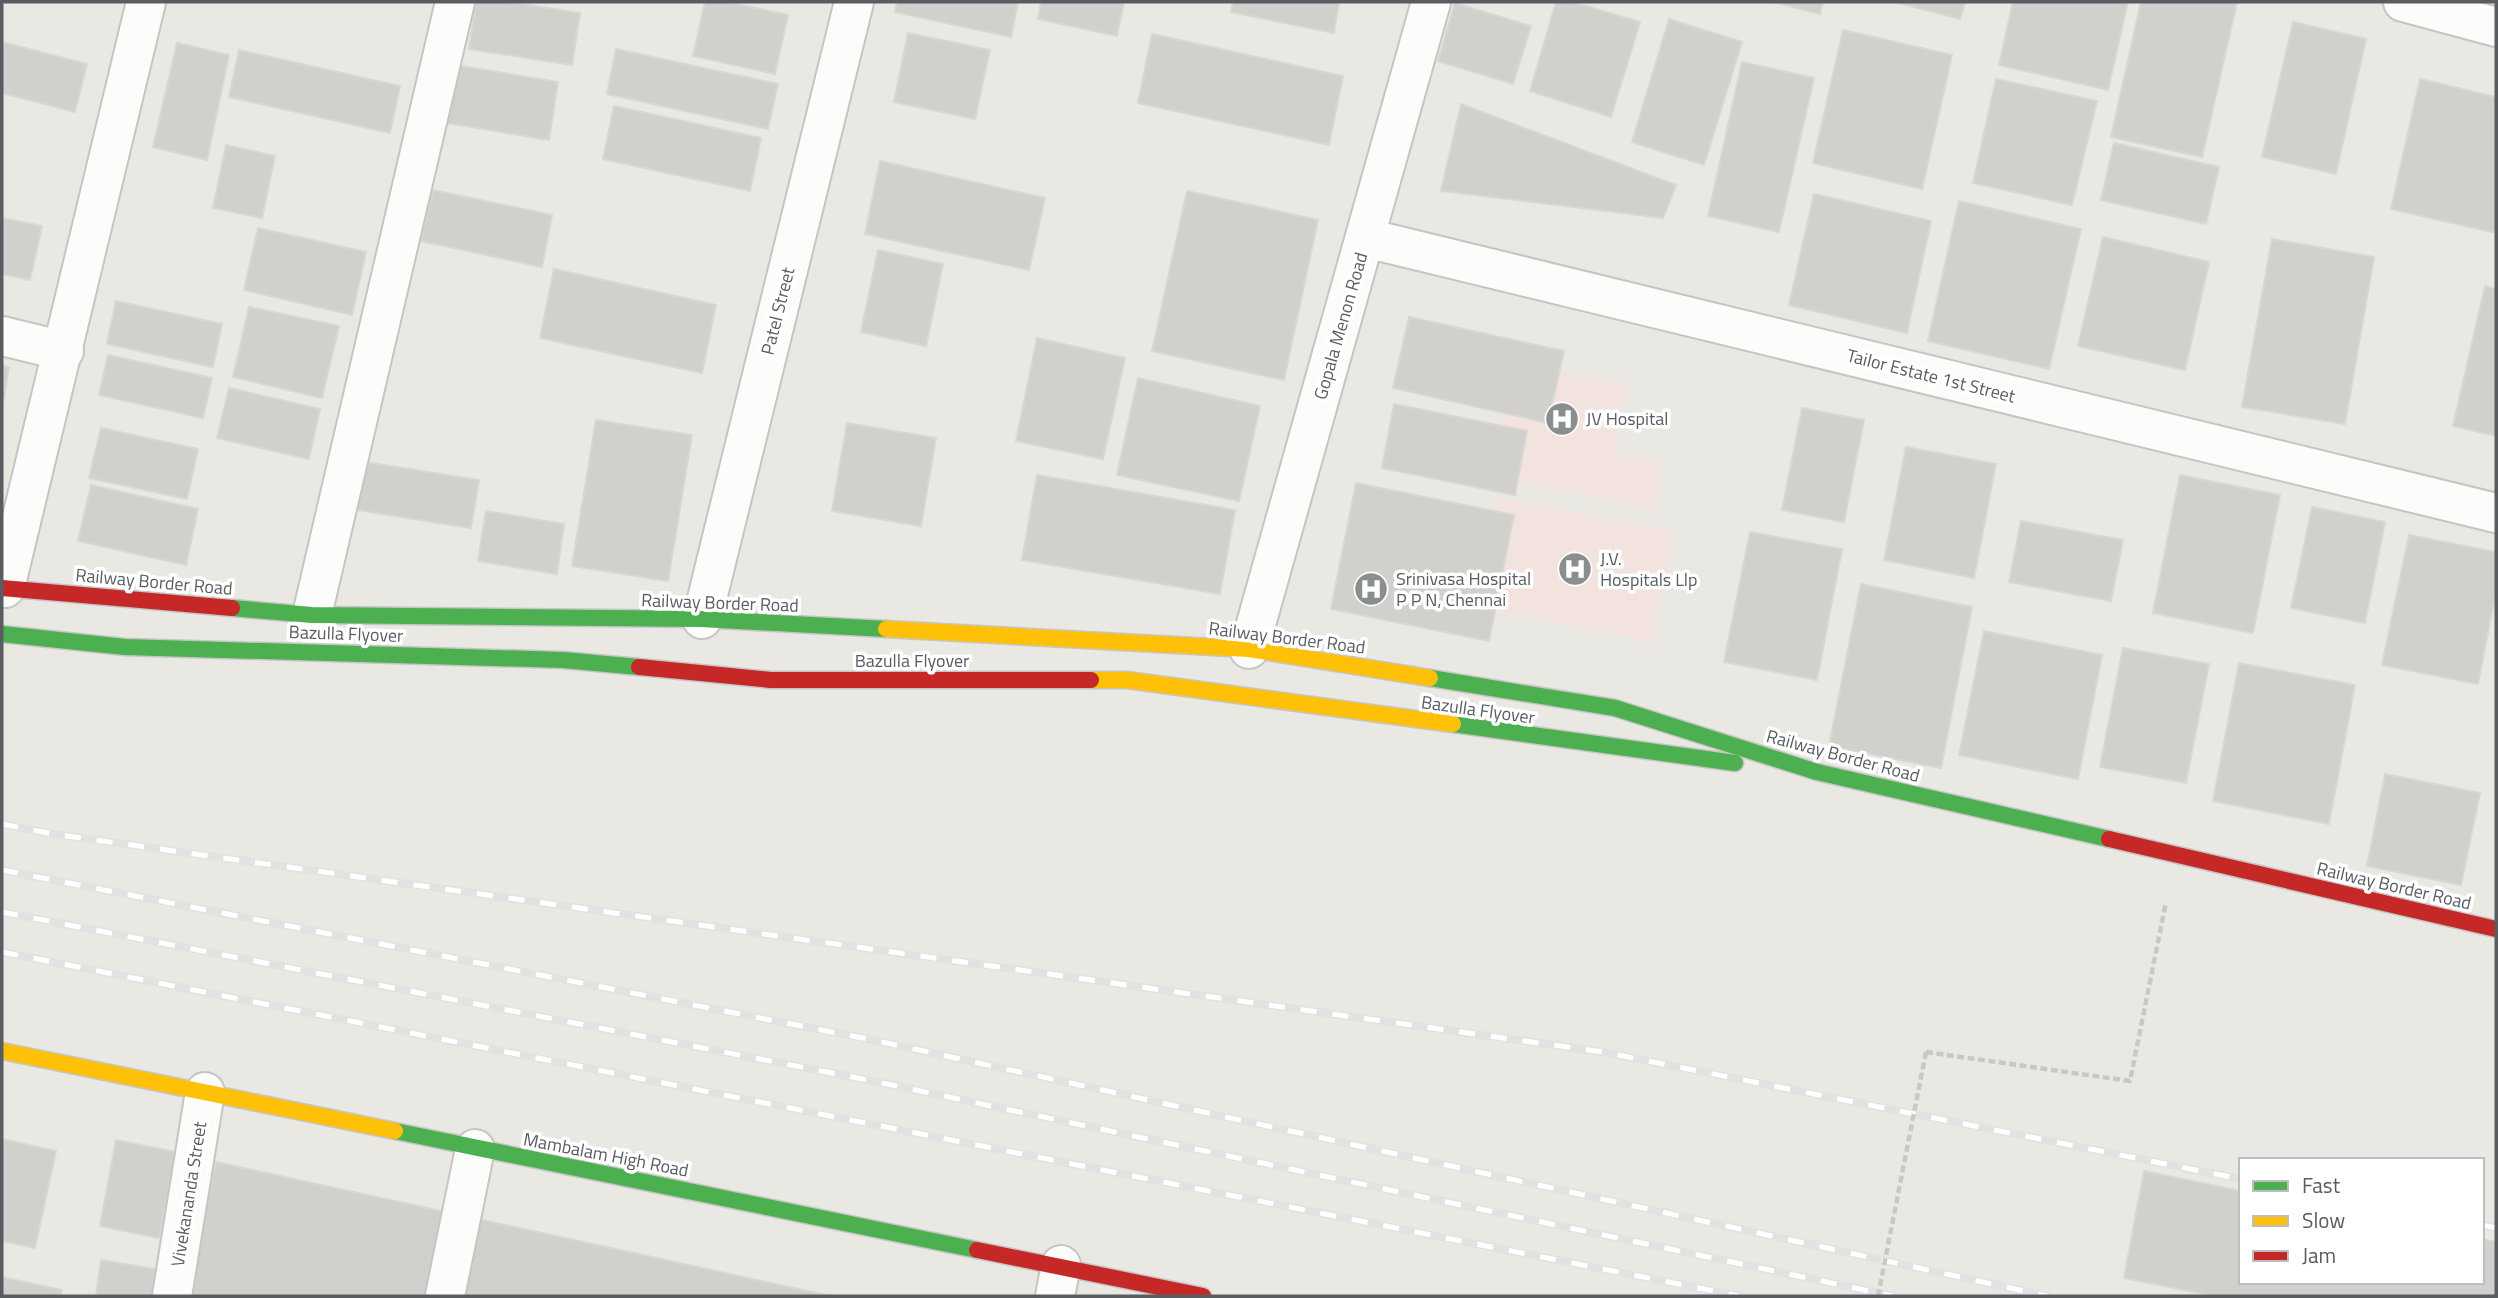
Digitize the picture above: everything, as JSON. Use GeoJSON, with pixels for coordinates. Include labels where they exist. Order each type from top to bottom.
{"type":"FeatureCollection","features":[{"type":"Feature","properties":{"kind":"street"},"geometry":{"type":"LineString","coordinates":[[3,588],[64,351],[146,2]]}},
{"type":"Feature","properties":{"kind":"street"},"geometry":{"type":"LineString","coordinates":[[312,615],[455,2]]}},
{"type":"Feature","properties":{"kind":"street","name":"Patel Street"},"geometry":{"type":"LineString","coordinates":[[702,620],[854,2]]}},
{"type":"Feature","properties":{"kind":"street","name":"Gopala Menon Road"},"geometry":{"type":"LineString","coordinates":[[1249,649],[1431,2]]}},
{"type":"Feature","properties":{"kind":"street"},"geometry":{"type":"LineString","coordinates":[[2403,2],[2496,27]]}},
{"type":"Feature","properties":{"kind":"street","name":"Tailor Estate 1st Street"},"geometry":{"type":"LineString","coordinates":[[1366,238],[2496,513]]}},
{"type":"Feature","properties":{"kind":"street"},"geometry":{"type":"LineString","coordinates":[[2,336],[64,351]]}},
{"type":"Feature","properties":{"kind":"street","name":"Railway Border Road"},"geometry":{"type":"LineString","coordinates":[[3,588],[312,615],[702,620],[1249,649],[1615,708],[1817,772],[2175,857],[2496,929]]}},
{"type":"Feature","properties":{"kind":"street","name":"Bazulla Flyover"},"geometry":{"type":"LineString","coordinates":[[2,634],[125,647],[563,660],[771,680],[1126,680],[1685,758],[1817,772]]}},
{"type":"Feature","properties":{"kind":"street","name":"Mambalam High Road"},"geometry":{"type":"LineString","coordinates":[[2,1051],[475,1149],[1058,1281],[1203,1296]]}},
{"type":"Feature","properties":{"kind":"street","name":"Vivekananda Street"},"geometry":{"type":"LineString","coordinates":[[172,1296],[205,1092]]}},
{"type":"Feature","properties":{"kind":"street"},"geometry":{"type":"LineString","coordinates":[[445,1296],[475,1149]]}},
{"type":"Feature","properties":{"kind":"path"},"geometry":{"type":"LineString","coordinates":[[1878,1296],[1926,1052],[2130,1081],[2175,857]]}},
{"type":"Feature","properties":{"kind":"shaded area","name":"JV Hospital"},"geometry":{"type":"Polygon","coordinates":[[[1514,362],[1628,385],[1614,454],[1664,463],[1655,510],[1492,477],[1514,362]]]}},
{"type":"Feature","properties":{"kind":"shaded area","name":"J.V. Hospitals Llp"},"geometry":{"type":"Polygon","coordinates":[[[1498,497],[1674,532],[1653,642],[1476,607],[1498,497]]]}},
{"type":"Feature","properties":{"kind":"building"},"geometry":{"type":"Polygon","coordinates":[[[476,2],[510,2],[580,13],[572,65],[469,49],[476,2]]]}},
{"type":"Feature","properties":{"kind":"building"},"geometry":{"type":"Polygon","coordinates":[[[705,2],[727,2],[788,15],[775,74],[693,56],[705,2]]]}},
{"type":"Feature","properties":{"kind":"building"},"geometry":{"type":"Polygon","coordinates":[[[897,2],[1018,2],[1011,37],[895,12],[897,2]]]}},
{"type":"Feature","properties":{"kind":"building"},"geometry":{"type":"Polygon","coordinates":[[[1041,2],[1124,2],[1117,36],[1038,19],[1041,2]]]}},
{"type":"Feature","properties":{"kind":"building"},"geometry":{"type":"Polygon","coordinates":[[[1233,2],[1339,2],[1334,33],[1231,12],[1233,2]]]}},
{"type":"Feature","properties":{"kind":"building"},"geometry":{"type":"Polygon","coordinates":[[[1556,2],[1572,2],[1640,22],[1611,117],[1530,91],[1556,2]]]}},
{"type":"Feature","properties":{"kind":"building"},"geometry":{"type":"Polygon","coordinates":[[[1773,2],[1823,2],[1820,14],[1773,2]]]}},
{"type":"Feature","properties":{"kind":"building"},"geometry":{"type":"Polygon","coordinates":[[[1895,2],[1965,2],[1960,19],[1895,2]]]}},
{"type":"Feature","properties":{"kind":"building"},"geometry":{"type":"Polygon","coordinates":[[[2013,2],[2128,2],[2108,90],[1999,65],[2013,2]]]}},
{"type":"Feature","properties":{"kind":"building"},"geometry":{"type":"Polygon","coordinates":[[[2141,2],[2237,2],[2202,157],[2111,137],[2141,2]]]}},
{"type":"Feature","properties":{"kind":"building"},"geometry":{"type":"Polygon","coordinates":[[[1455,3],[1531,26],[1513,84],[1438,61],[1455,3]]]}},
{"type":"Feature","properties":{"kind":"building"},"geometry":{"type":"Polygon","coordinates":[[[1669,19],[1742,42],[1704,165],[1632,142],[1669,19]]]}},
{"type":"Feature","properties":{"kind":"building"},"geometry":{"type":"Polygon","coordinates":[[[2293,22],[2366,39],[2336,174],[2262,157],[2293,22]]]}},
{"type":"Feature","properties":{"kind":"building"},"geometry":{"type":"Polygon","coordinates":[[[1843,30],[1952,55],[1922,189],[1813,163],[1843,30]]]}},
{"type":"Feature","properties":{"kind":"building"},"geometry":{"type":"Polygon","coordinates":[[[908,33],[990,50],[975,119],[894,102],[908,33]]]}},
{"type":"Feature","properties":{"kind":"building"},"geometry":{"type":"Polygon","coordinates":[[[1152,34],[1343,76],[1329,145],[1138,103],[1152,34]]]}},
{"type":"Feature","properties":{"kind":"building"},"geometry":{"type":"Polygon","coordinates":[[[2,42],[87,64],[75,112],[2,93],[2,42]]]}},
{"type":"Feature","properties":{"kind":"building"},"geometry":{"type":"Polygon","coordinates":[[[177,43],[229,55],[207,160],[153,147],[177,43]]]}},
{"type":"Feature","properties":{"kind":"building"},"geometry":{"type":"Polygon","coordinates":[[[616,49],[778,84],[768,129],[607,94],[616,49]]]}},
{"type":"Feature","properties":{"kind":"building"},"geometry":{"type":"Polygon","coordinates":[[[239,50],[400,86],[390,133],[229,97],[239,50]]]}},
{"type":"Feature","properties":{"kind":"building"},"geometry":{"type":"Polygon","coordinates":[[[1742,62],[1814,78],[1779,232],[1708,216],[1742,62]]]}},
{"type":"Feature","properties":{"kind":"building"},"geometry":{"type":"Polygon","coordinates":[[[450,64],[558,82],[549,140],[441,122],[450,64]]]}},
{"type":"Feature","properties":{"kind":"building"},"geometry":{"type":"Polygon","coordinates":[[[1996,79],[2097,101],[2072,205],[1973,183],[1996,79]]]}},
{"type":"Feature","properties":{"kind":"building"},"geometry":{"type":"Polygon","coordinates":[[[2420,79],[2496,97],[2496,233],[2391,209],[2420,79]]]}},
{"type":"Feature","properties":{"kind":"building"},"geometry":{"type":"Polygon","coordinates":[[[1461,104],[1676,185],[1663,218],[1441,191],[1461,104]]]}},
{"type":"Feature","properties":{"kind":"building"},"geometry":{"type":"Polygon","coordinates":[[[614,106],[761,138],[750,191],[603,159],[614,106]]]}},
{"type":"Feature","properties":{"kind":"building"},"geometry":{"type":"Polygon","coordinates":[[[2114,143],[2219,167],[2206,224],[2101,200],[2114,143]]]}},
{"type":"Feature","properties":{"kind":"building"},"geometry":{"type":"Polygon","coordinates":[[[226,145],[275,156],[262,218],[213,208],[226,145]]]}},
{"type":"Feature","properties":{"kind":"building"},"geometry":{"type":"Polygon","coordinates":[[[880,161],[1045,198],[1029,270],[865,234],[880,161]]]}},
{"type":"Feature","properties":{"kind":"building"},"geometry":{"type":"Polygon","coordinates":[[[433,190],[552,215],[542,267],[421,241],[433,190]]]}},
{"type":"Feature","properties":{"kind":"building"},"geometry":{"type":"Polygon","coordinates":[[[1187,191],[1318,220],[1284,380],[1152,351],[1187,191]]]}},
{"type":"Feature","properties":{"kind":"building"},"geometry":{"type":"Polygon","coordinates":[[[1814,194],[1931,221],[1907,333],[1789,305],[1814,194]]]}},
{"type":"Feature","properties":{"kind":"building"},"geometry":{"type":"Polygon","coordinates":[[[1959,201],[2081,229],[2049,369],[1928,341],[1959,201]]]}},
{"type":"Feature","properties":{"kind":"building"},"geometry":{"type":"Polygon","coordinates":[[[2,218],[42,226],[30,280],[2,274],[2,218]]]}},
{"type":"Feature","properties":{"kind":"building"},"geometry":{"type":"Polygon","coordinates":[[[258,228],[366,252],[352,315],[244,290],[258,228]]]}},
{"type":"Feature","properties":{"kind":"building"},"geometry":{"type":"Polygon","coordinates":[[[2103,237],[2209,262],[2185,370],[2078,346],[2103,237]]]}},
{"type":"Feature","properties":{"kind":"building"},"geometry":{"type":"Polygon","coordinates":[[[2272,239],[2374,257],[2345,424],[2242,407],[2272,239]]]}},
{"type":"Feature","properties":{"kind":"building"},"geometry":{"type":"Polygon","coordinates":[[[878,250],[943,264],[926,346],[861,332],[878,250]]]}},
{"type":"Feature","properties":{"kind":"building"},"geometry":{"type":"Polygon","coordinates":[[[554,269],[716,305],[702,373],[540,338],[554,269]]]}},
{"type":"Feature","properties":{"kind":"building"},"geometry":{"type":"Polygon","coordinates":[[[2485,286],[2496,289],[2496,436],[2453,426],[2485,286]]]}},
{"type":"Feature","properties":{"kind":"building"},"geometry":{"type":"Polygon","coordinates":[[[116,301],[222,324],[213,367],[107,344],[116,301]]]}},
{"type":"Feature","properties":{"kind":"building"},"geometry":{"type":"Polygon","coordinates":[[[249,307],[339,326],[322,398],[233,377],[249,307]]]}},
{"type":"Feature","properties":{"kind":"building"},"geometry":{"type":"Polygon","coordinates":[[[1409,317],[1564,351],[1548,423],[1393,388],[1409,317]]]}},
{"type":"Feature","properties":{"kind":"building"},"geometry":{"type":"Polygon","coordinates":[[[1037,338],[1125,358],[1103,459],[1016,441],[1037,338]]]}},
{"type":"Feature","properties":{"kind":"building"},"geometry":{"type":"Polygon","coordinates":[[[108,355],[212,378],[203,418],[99,395],[108,355]]]}},
{"type":"Feature","properties":{"kind":"building"},"geometry":{"type":"Polygon","coordinates":[[[2,366],[9,367],[2,409],[2,366]]]}},
{"type":"Feature","properties":{"kind":"building"},"geometry":{"type":"Polygon","coordinates":[[[1138,378],[1260,406],[1239,501],[1117,475],[1138,378]]]}},
{"type":"Feature","properties":{"kind":"building"},"geometry":{"type":"Polygon","coordinates":[[[229,388],[320,409],[309,459],[217,438],[229,388]]]}},
{"type":"Feature","properties":{"kind":"building"},"geometry":{"type":"Polygon","coordinates":[[[1394,404],[1527,431],[1515,495],[1382,468],[1394,404]]]}},
{"type":"Feature","properties":{"kind":"building"},"geometry":{"type":"Polygon","coordinates":[[[1802,408],[1864,420],[1844,522],[1782,510],[1802,408]]]}},
{"type":"Feature","properties":{"kind":"building"},"geometry":{"type":"Polygon","coordinates":[[[596,420],[692,435],[668,581],[572,566],[596,420]]]}},
{"type":"Feature","properties":{"kind":"building"},"geometry":{"type":"Polygon","coordinates":[[[847,423],[936,438],[921,526],[832,511],[847,423]]]}},
{"type":"Feature","properties":{"kind":"building"},"geometry":{"type":"Polygon","coordinates":[[[101,428],[198,449],[187,499],[89,478],[101,428]]]}},
{"type":"Feature","properties":{"kind":"building"},"geometry":{"type":"Polygon","coordinates":[[[1906,447],[1996,464],[1974,578],[1884,560],[1906,447]]]}},
{"type":"Feature","properties":{"kind":"building"},"geometry":{"type":"Polygon","coordinates":[[[365,462],[479,480],[471,528],[357,510],[365,462]]]}},
{"type":"Feature","properties":{"kind":"building"},"geometry":{"type":"Polygon","coordinates":[[[1037,475],[1235,510],[1220,594],[1022,560],[1037,475]]]}},
{"type":"Feature","properties":{"kind":"building"},"geometry":{"type":"Polygon","coordinates":[[[2180,475],[2280,495],[2253,633],[2153,613],[2180,475]]]}},
{"type":"Feature","properties":{"kind":"building"},"geometry":{"type":"Polygon","coordinates":[[[1356,483],[1514,515],[1489,641],[1331,609],[1356,483]]]}},
{"type":"Feature","properties":{"kind":"building"},"geometry":{"type":"Polygon","coordinates":[[[91,485],[198,509],[186,565],[78,541],[91,485]]]}},
{"type":"Feature","properties":{"kind":"building"},"geometry":{"type":"Polygon","coordinates":[[[2312,507],[2385,522],[2365,623],[2291,608],[2312,507]]]}},
{"type":"Feature","properties":{"kind":"building"},"geometry":{"type":"Polygon","coordinates":[[[486,511],[564,524],[557,574],[478,561],[486,511]]]}},
{"type":"Feature","properties":{"kind":"building"},"geometry":{"type":"Polygon","coordinates":[[[2021,521],[2123,540],[2111,601],[2009,582],[2021,521]]]}},
{"type":"Feature","properties":{"kind":"building"},"geometry":{"type":"Polygon","coordinates":[[[1750,532],[1842,549],[1817,680],[1724,662],[1750,532]]]}},
{"type":"Feature","properties":{"kind":"building"},"geometry":{"type":"Polygon","coordinates":[[[2409,535],[2496,552],[2496,591],[2478,684],[2382,665],[2409,535]]]}},
{"type":"Feature","properties":{"kind":"building"},"geometry":{"type":"Polygon","coordinates":[[[1861,584],[1972,607],[1941,768],[1829,746],[1861,584]]]}},
{"type":"Feature","properties":{"kind":"building"},"geometry":{"type":"Polygon","coordinates":[[[1984,631],[2102,655],[2078,779],[1959,755],[1984,631]]]}},
{"type":"Feature","properties":{"kind":"building"},"geometry":{"type":"Polygon","coordinates":[[[2123,648],[2209,664],[2186,783],[2100,767],[2123,648]]]}},
{"type":"Feature","properties":{"kind":"building"},"geometry":{"type":"Polygon","coordinates":[[[2239,663],[2355,685],[2329,824],[2213,801],[2239,663]]]}},
{"type":"Feature","properties":{"kind":"building"},"geometry":{"type":"Polygon","coordinates":[[[2385,774],[2480,793],[2461,885],[2367,866],[2385,774]]]}},
{"type":"Feature","properties":{"kind":"building"},"geometry":{"type":"Polygon","coordinates":[[[2,1139],[56,1151],[35,1248],[2,1241],[2,1139]]]}},
{"type":"Feature","properties":{"kind":"building"},"geometry":{"type":"Polygon","coordinates":[[[116,1140],[176,1152],[159,1238],[100,1226],[116,1140]]]}},
{"type":"Feature","properties":{"kind":"building"},"geometry":{"type":"Polygon","coordinates":[[[216,1162],[831,1296],[186,1296],[216,1162]]]}},
{"type":"Feature","properties":{"kind":"building"},"geometry":{"type":"Polygon","coordinates":[[[2144,1171],[2239,1191],[2239,1284],[2484,1284],[2484,1239],[2496,1242],[2496,1296],[2214,1296],[2124,1278],[2144,1171]]]}},
{"type":"Feature","properties":{"kind":"building"},"geometry":{"type":"Polygon","coordinates":[[[101,1260],[156,1269],[152,1296],[96,1296],[101,1260]]]}},
{"type":"Feature","properties":{"kind":"building"},"geometry":{"type":"Polygon","coordinates":[[[2,1277],[62,1290],[61,1296],[2,1296],[2,1277]]]}},
{"type":"Feature","properties":{"kind":"railway"},"geometry":{"type":"LineString","coordinates":[[2,824],[53,834],[1603,1052],[2239,1179]]}},
{"type":"Feature","properties":{"kind":"railway"},"geometry":{"type":"LineString","coordinates":[[2,870],[873,1040],[2047,1296]]}},
{"type":"Feature","properties":{"kind":"railway"},"geometry":{"type":"LineString","coordinates":[[2,912],[868,1080],[1893,1296]]}},
{"type":"Feature","properties":{"kind":"railway"},"geometry":{"type":"LineString","coordinates":[[2,952],[1739,1296]]}},
{"type":"Feature","properties":{"kind":"railway"},"geometry":{"type":"LineString","coordinates":[[2484,1225],[2496,1228]]}},
{"type":"Feature","properties":{"kind":"traffic: fast"},"geometry":{"type":"LineString","coordinates":[[232,608],[312,615],[702,619],[886,629]]}},
{"type":"Feature","properties":{"kind":"traffic: fast"},"geometry":{"type":"LineString","coordinates":[[2,634],[125,647],[563,660],[639,667]]}},
{"type":"Feature","properties":{"kind":"traffic: fast"},"geometry":{"type":"LineString","coordinates":[[1430,678],[1615,708],[1817,772],[2109,839]]}},
{"type":"Feature","properties":{"kind":"traffic: fast"},"geometry":{"type":"LineString","coordinates":[[1453,724],[1735,763]]}},
{"type":"Feature","properties":{"kind":"traffic: fast"},"geometry":{"type":"LineString","coordinates":[[395,1131],[977,1250]]}},
{"type":"Feature","properties":{"kind":"traffic: slow"},"geometry":{"type":"LineString","coordinates":[[886,629],[1249,649],[1430,678]]}},
{"type":"Feature","properties":{"kind":"traffic: slow"},"geometry":{"type":"LineString","coordinates":[[1091,680],[1127,680],[1453,724]]}},
{"type":"Feature","properties":{"kind":"traffic: slow"},"geometry":{"type":"LineString","coordinates":[[2,1051],[395,1131]]}},
{"type":"Feature","properties":{"kind":"traffic: jam"},"geometry":{"type":"LineString","coordinates":[[2,588],[232,608]]}},
{"type":"Feature","properties":{"kind":"traffic: jam"},"geometry":{"type":"LineString","coordinates":[[639,667],[771,680],[1091,680]]}},
{"type":"Feature","properties":{"kind":"traffic: jam"},"geometry":{"type":"LineString","coordinates":[[2109,839],[2496,929]]}},
{"type":"Feature","properties":{"kind":"traffic: jam"},"geometry":{"type":"LineString","coordinates":[[977,1250],[1203,1296]]}},
{"type":"Feature","properties":{"kind":"place","name":"JV Hospital"},"geometry":{"type":"Point","coordinates":[1562,419]}},
{"type":"Feature","properties":{"kind":"place","name":"J.V. Hospitals Llp"},"geometry":{"type":"Point","coordinates":[1575,569]}},
{"type":"Feature","properties":{"kind":"place","name":"Srinivasa Hospital P P N, Chennai"},"geometry":{"type":"Point","coordinates":[1371,589]}}]}
